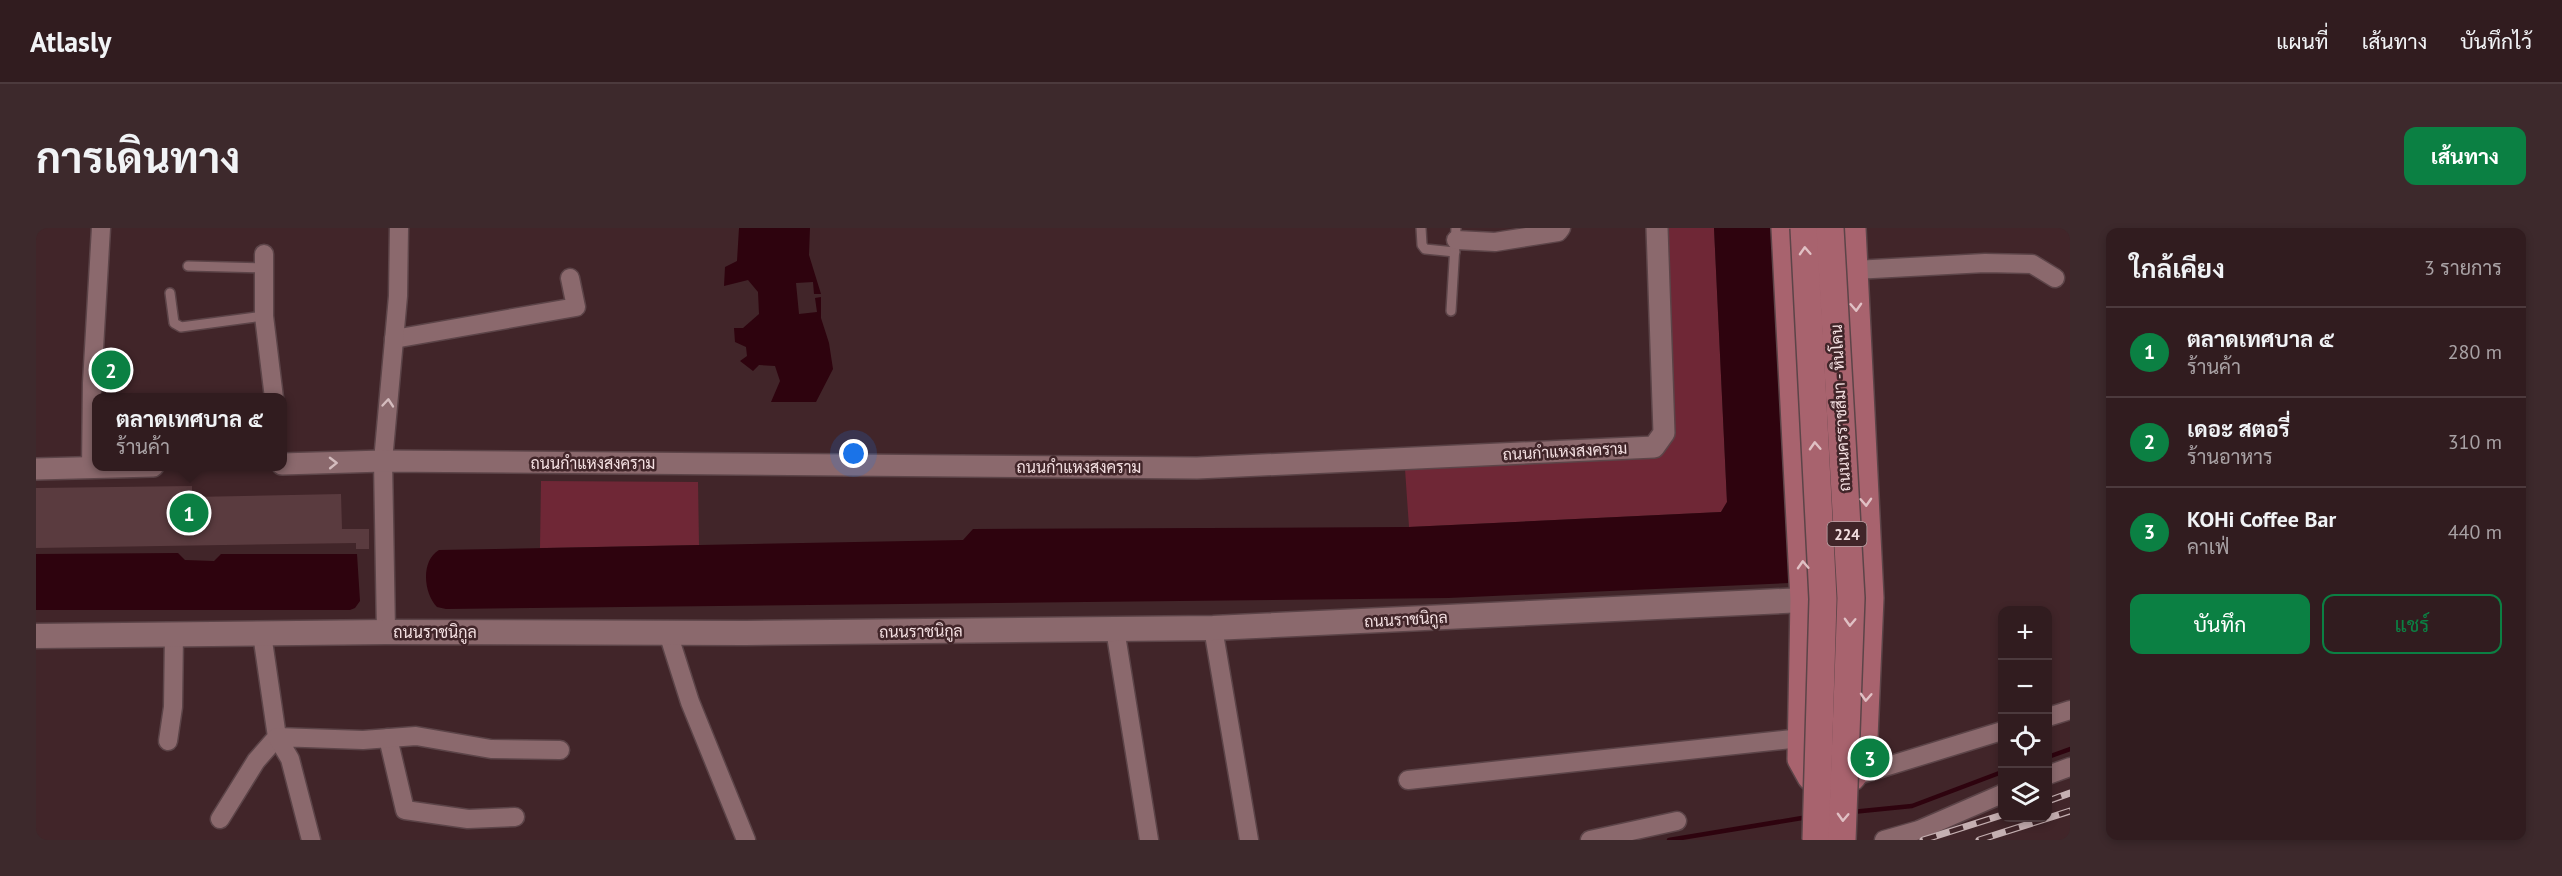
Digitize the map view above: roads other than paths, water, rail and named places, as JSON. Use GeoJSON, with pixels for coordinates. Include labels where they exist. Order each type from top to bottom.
{"type":"FeatureCollection","features":[{"type":"Feature","properties":{"kind":"main road"},"geometry":{"type":"LineString","coordinates":[[1785,228],[1804,600],[1801,759],[1811,777],[1831,784],[1852,777],[1863,761],[1870,598],[1852,228]]}},
{"type":"Feature","properties":{"kind":"main road"},"geometry":{"type":"LineString","coordinates":[[1804,228],[1823,599],[1816,840]]}},
{"type":"Feature","properties":{"kind":"main road","name":"ถนนนครราชสีมา - หินโคน"},"geometry":{"type":"LineString","coordinates":[[1830,228],[1851,597],[1842,840]]}},
{"type":"Feature","properties":{"kind":"main road","name":"ถนนราชนิกูล"},"geometry":{"type":"LineString","coordinates":[[36,636],[1213,628],[1804,600]]}},
{"type":"Feature","properties":{"kind":"street"},"geometry":{"type":"LineString","coordinates":[[36,469],[91,468],[92,383],[101,228]]}},
{"type":"Feature","properties":{"kind":"street"},"geometry":{"type":"LineString","coordinates":[[386,632],[383,461],[398,296],[399,228]]}},
{"type":"Feature","properties":{"kind":"street"},"geometry":{"type":"LineString","coordinates":[[1455,240],[1513,240],[1558,232],[1561,228]]}},
{"type":"Feature","properties":{"kind":"street","name":"ถนนกำแหงสงคราม"},"geometry":{"type":"LineString","coordinates":[[287,464],[383,461],[1197,468],[1654,447],[1664,433],[1657,228]]}},
{"type":"Feature","properties":{"kind":"street"},"geometry":{"type":"LineString","coordinates":[[265,261],[264,316],[273,393]]}},
{"type":"Feature","properties":{"kind":"street"},"geometry":{"type":"LineString","coordinates":[[1854,270],[1985,263],[2032,264],[2055,278]]}},
{"type":"Feature","properties":{"kind":"street"},"geometry":{"type":"LineString","coordinates":[[394,339],[576,307],[570,278]]}},
{"type":"Feature","properties":{"kind":"street"},"geometry":{"type":"LineString","coordinates":[[1213,628],[1249,840]]}},
{"type":"Feature","properties":{"kind":"street"},"geometry":{"type":"LineString","coordinates":[[1115,629],[1149,840]]}},
{"type":"Feature","properties":{"kind":"street"},"geometry":{"type":"LineString","coordinates":[[668,633],[690,702],[746,840]]}},
{"type":"Feature","properties":{"kind":"street"},"geometry":{"type":"LineString","coordinates":[[168,741],[173,707],[174,634]]}},
{"type":"Feature","properties":{"kind":"street"},"geometry":{"type":"LineString","coordinates":[[262,634],[277,737],[290,759],[311,840]]}},
{"type":"Feature","properties":{"kind":"street"},"geometry":{"type":"LineString","coordinates":[[2052,716],[2070,710]]}},
{"type":"Feature","properties":{"kind":"street"},"geometry":{"type":"LineString","coordinates":[[1852,777],[1998,732]]}},
{"type":"Feature","properties":{"kind":"street"},"geometry":{"type":"LineString","coordinates":[[220,819],[256,761],[277,737],[416,736],[491,749],[560,750]]}},
{"type":"Feature","properties":{"kind":"street"},"geometry":{"type":"LineString","coordinates":[[388,738],[405,810],[468,819],[515,817]]}},
{"type":"Feature","properties":{"kind":"street"},"geometry":{"type":"LineString","coordinates":[[1408,780],[1801,738]]}},
{"type":"Feature","properties":{"kind":"street"},"geometry":{"type":"LineString","coordinates":[[2052,774],[2070,767]]}},
{"type":"Feature","properties":{"kind":"street"},"geometry":{"type":"LineString","coordinates":[[1884,840],[1918,830],[1998,796]]}},
{"type":"Feature","properties":{"kind":"street"},"geometry":{"type":"LineString","coordinates":[[1590,840],[1677,821]]}},
{"type":"Feature","properties":{"kind":"lane"},"geometry":{"type":"LineString","coordinates":[[1421,228],[1422,245],[1425,249],[1455,240],[1451,311]]}},
{"type":"Feature","properties":{"kind":"lane"},"geometry":{"type":"LineString","coordinates":[[188,266],[265,261]]}},
{"type":"Feature","properties":{"kind":"lane"},"geometry":{"type":"LineString","coordinates":[[170,293],[174,323],[181,327],[264,316]]}},
{"type":"Feature","properties":{"kind":"waterway"},"geometry":{"type":"LineString","coordinates":[[2052,756],[2070,749]]}},
{"type":"Feature","properties":{"kind":"waterway"},"geometry":{"type":"LineString","coordinates":[[1852,812],[1912,806],[1998,774]]}},
{"type":"Feature","properties":{"kind":"waterway"},"geometry":{"type":"LineString","coordinates":[[1669,840],[1808,817]]}},
{"type":"Feature","properties":{"kind":"railway"},"geometry":{"type":"LineString","coordinates":[[2052,800],[2070,793]]}},
{"type":"Feature","properties":{"kind":"railway"},"geometry":{"type":"LineString","coordinates":[[1979,840],[2070,811]]}},
{"type":"Feature","properties":{"kind":"railway"},"geometry":{"type":"LineString","coordinates":[[1923,840],[1998,816]]}},
{"type":"Feature","properties":{"kind":"place","name":"เดอะ สตอรี่"},"geometry":{"type":"Point","coordinates":[111,370]}},
{"type":"Feature","properties":{"kind":"place","name":"ตลาดเทศบาล ๕"},"geometry":{"type":"Point","coordinates":[189,513]}},
{"type":"Feature","properties":{"kind":"place","name":"KOHi Coffee Bar"},"geometry":{"type":"Point","coordinates":[1870,758]}}]}
